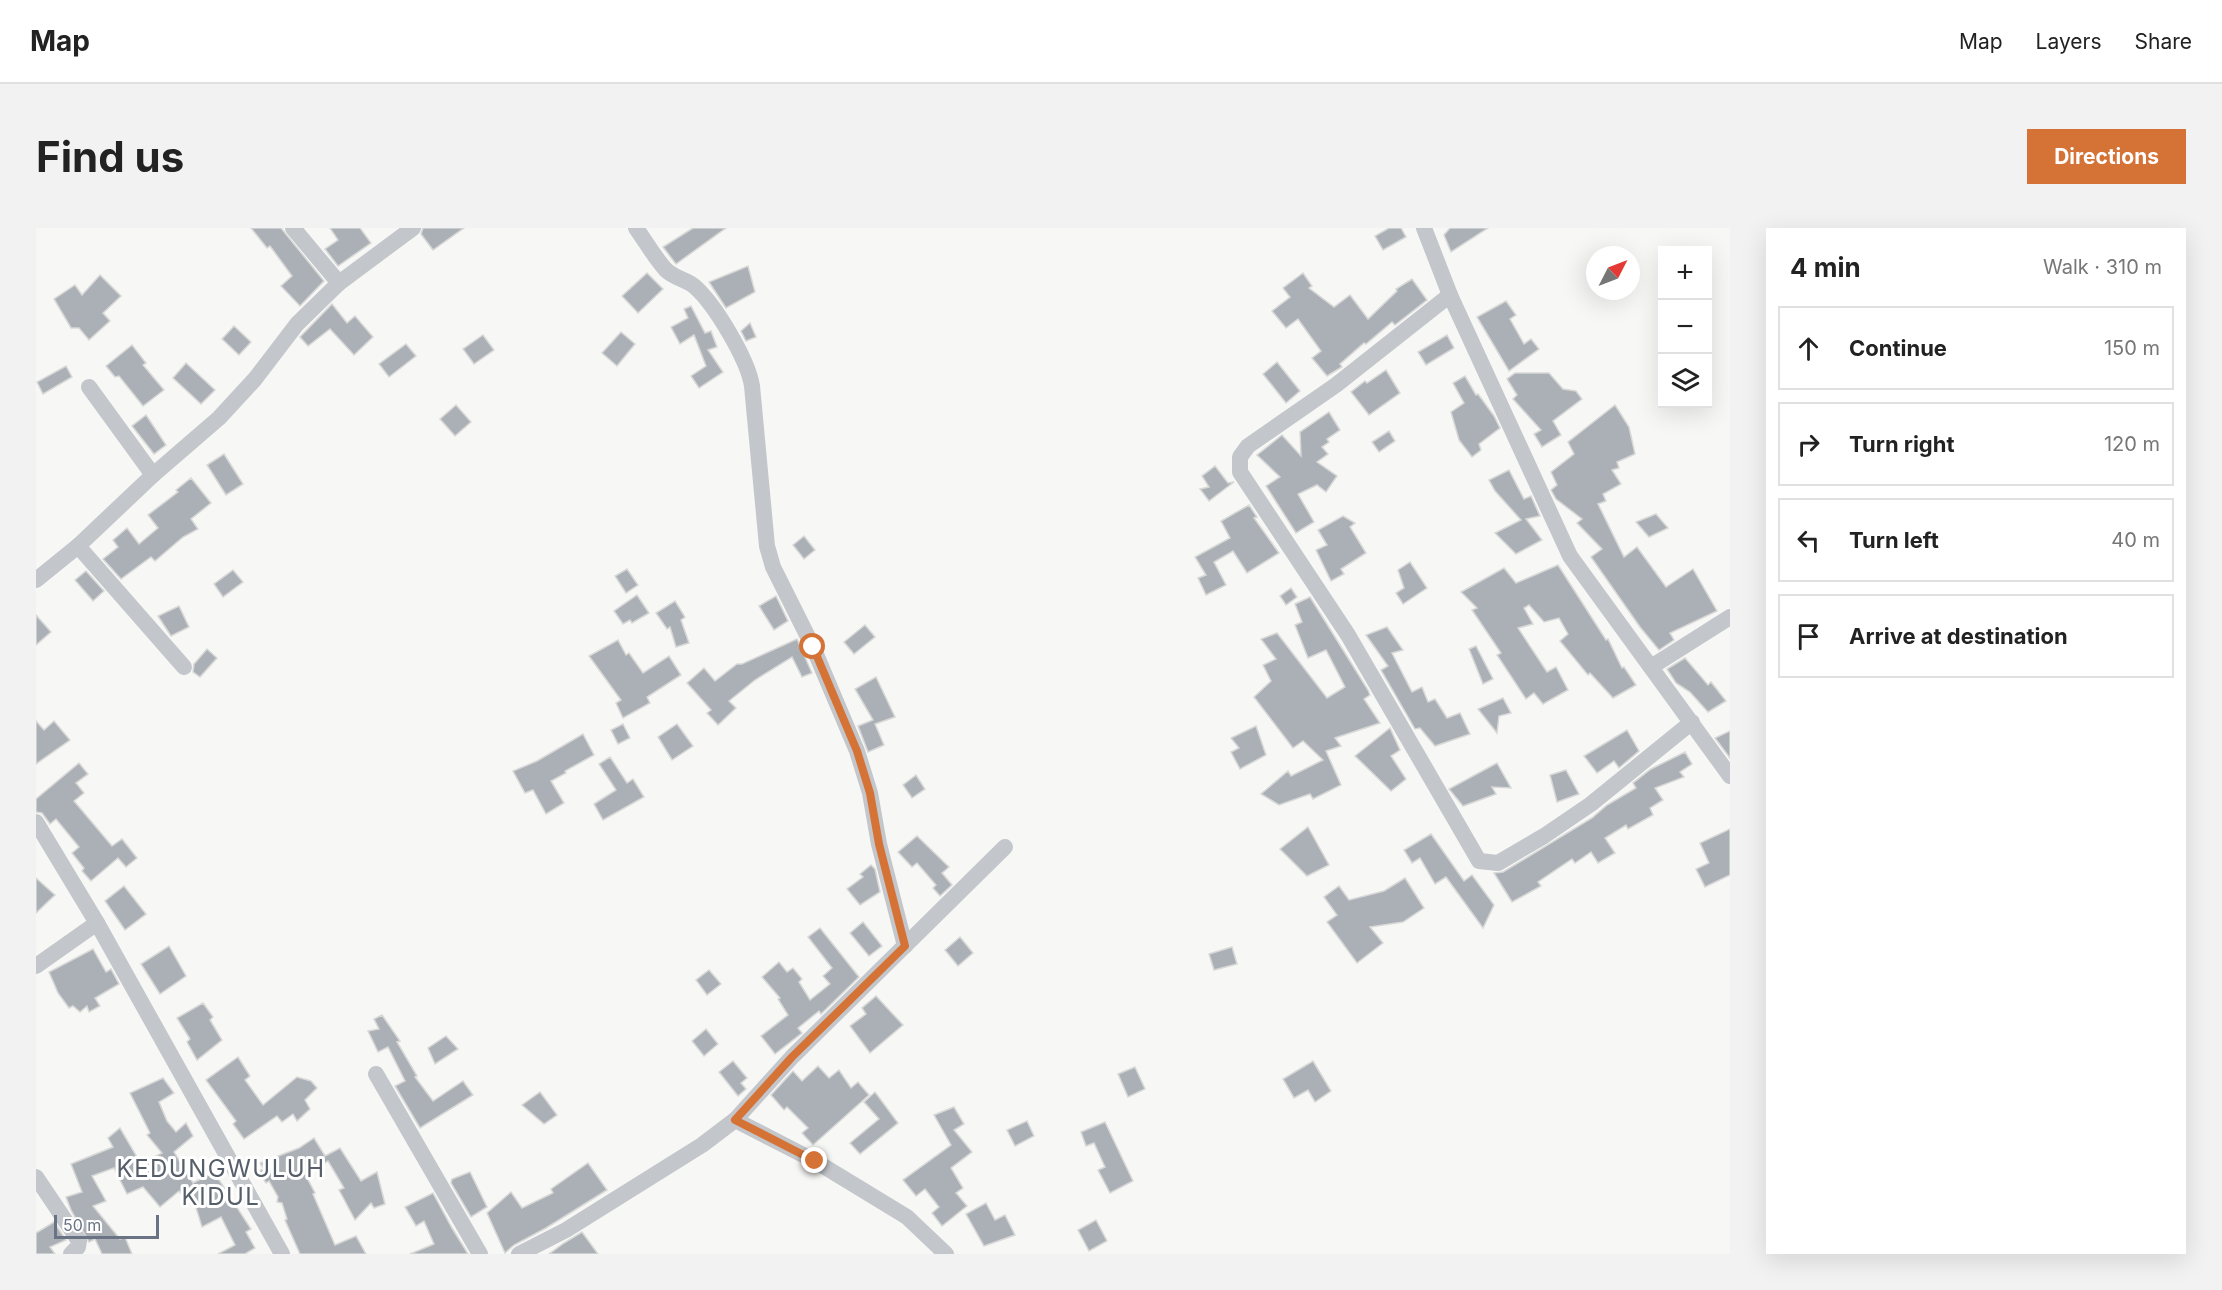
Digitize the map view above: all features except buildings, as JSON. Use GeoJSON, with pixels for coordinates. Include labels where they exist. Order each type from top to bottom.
{"type":"FeatureCollection","features":[{"type":"Feature","properties":{"kind":"street"},"geometry":{"type":"LineString","coordinates":[[292,228],[339,283]]}},
{"type":"Feature","properties":{"kind":"street"},"geometry":{"type":"LineString","coordinates":[[36,580],[78,546],[153,475],[219,418],[255,379],[297,324],[339,283],[413,228]]}},
{"type":"Feature","properties":{"kind":"street"},"geometry":{"type":"LineString","coordinates":[[636,228],[664,267],[672,275],[694,286],[706,299],[746,361],[752,386],[767,546],[773,567],[813,647],[857,751],[870,793],[879,844],[905,946]]}},
{"type":"Feature","properties":{"kind":"street"},"geometry":{"type":"LineString","coordinates":[[1424,228],[1450,295],[1570,556],[1730,776]]}},
{"type":"Feature","properties":{"kind":"street"},"geometry":{"type":"LineString","coordinates":[[1450,295],[1336,385],[1248,446],[1240,457],[1240,472],[1348,635],[1479,861],[1498,863],[1544,836],[1591,804],[1692,722]]}},
{"type":"Feature","properties":{"kind":"street"},"geometry":{"type":"LineString","coordinates":[[89,387],[153,475]]}},
{"type":"Feature","properties":{"kind":"street"},"geometry":{"type":"LineString","coordinates":[[78,546],[184,667]]}},
{"type":"Feature","properties":{"kind":"street"},"geometry":{"type":"LineString","coordinates":[[1651,667],[1730,617]]}},
{"type":"Feature","properties":{"kind":"street"},"geometry":{"type":"LineString","coordinates":[[36,822],[97,923],[282,1254]]}},
{"type":"Feature","properties":{"kind":"street"},"geometry":{"type":"LineString","coordinates":[[519,1254],[566,1230],[702,1145],[735,1120],[792,1057],[1005,848]]}},
{"type":"Feature","properties":{"kind":"street"},"geometry":{"type":"LineString","coordinates":[[36,966],[97,923]]}},
{"type":"Feature","properties":{"kind":"street"},"geometry":{"type":"LineString","coordinates":[[376,1074],[480,1254]]}},
{"type":"Feature","properties":{"kind":"street"},"geometry":{"type":"LineString","coordinates":[[735,1120],[815,1161],[907,1217],[946,1254]]}},
{"type":"Feature","properties":{"kind":"street"},"geometry":{"type":"LineString","coordinates":[[36,1177],[79,1240],[78,1247],[71,1254]]}},
{"type":"Feature","properties":{"kind":"district","name":"KEDUNGWULUH KIDUL"},"geometry":{"type":"Point","coordinates":[221,1182]}},
{"type":"Feature","properties":{"kind":"route"},"geometry":{"type":"LineString","coordinates":[[813,647],[857,751],[870,793],[879,844],[905,946],[792,1057],[735,1120],[757,1129],[815,1161]]}}]}
